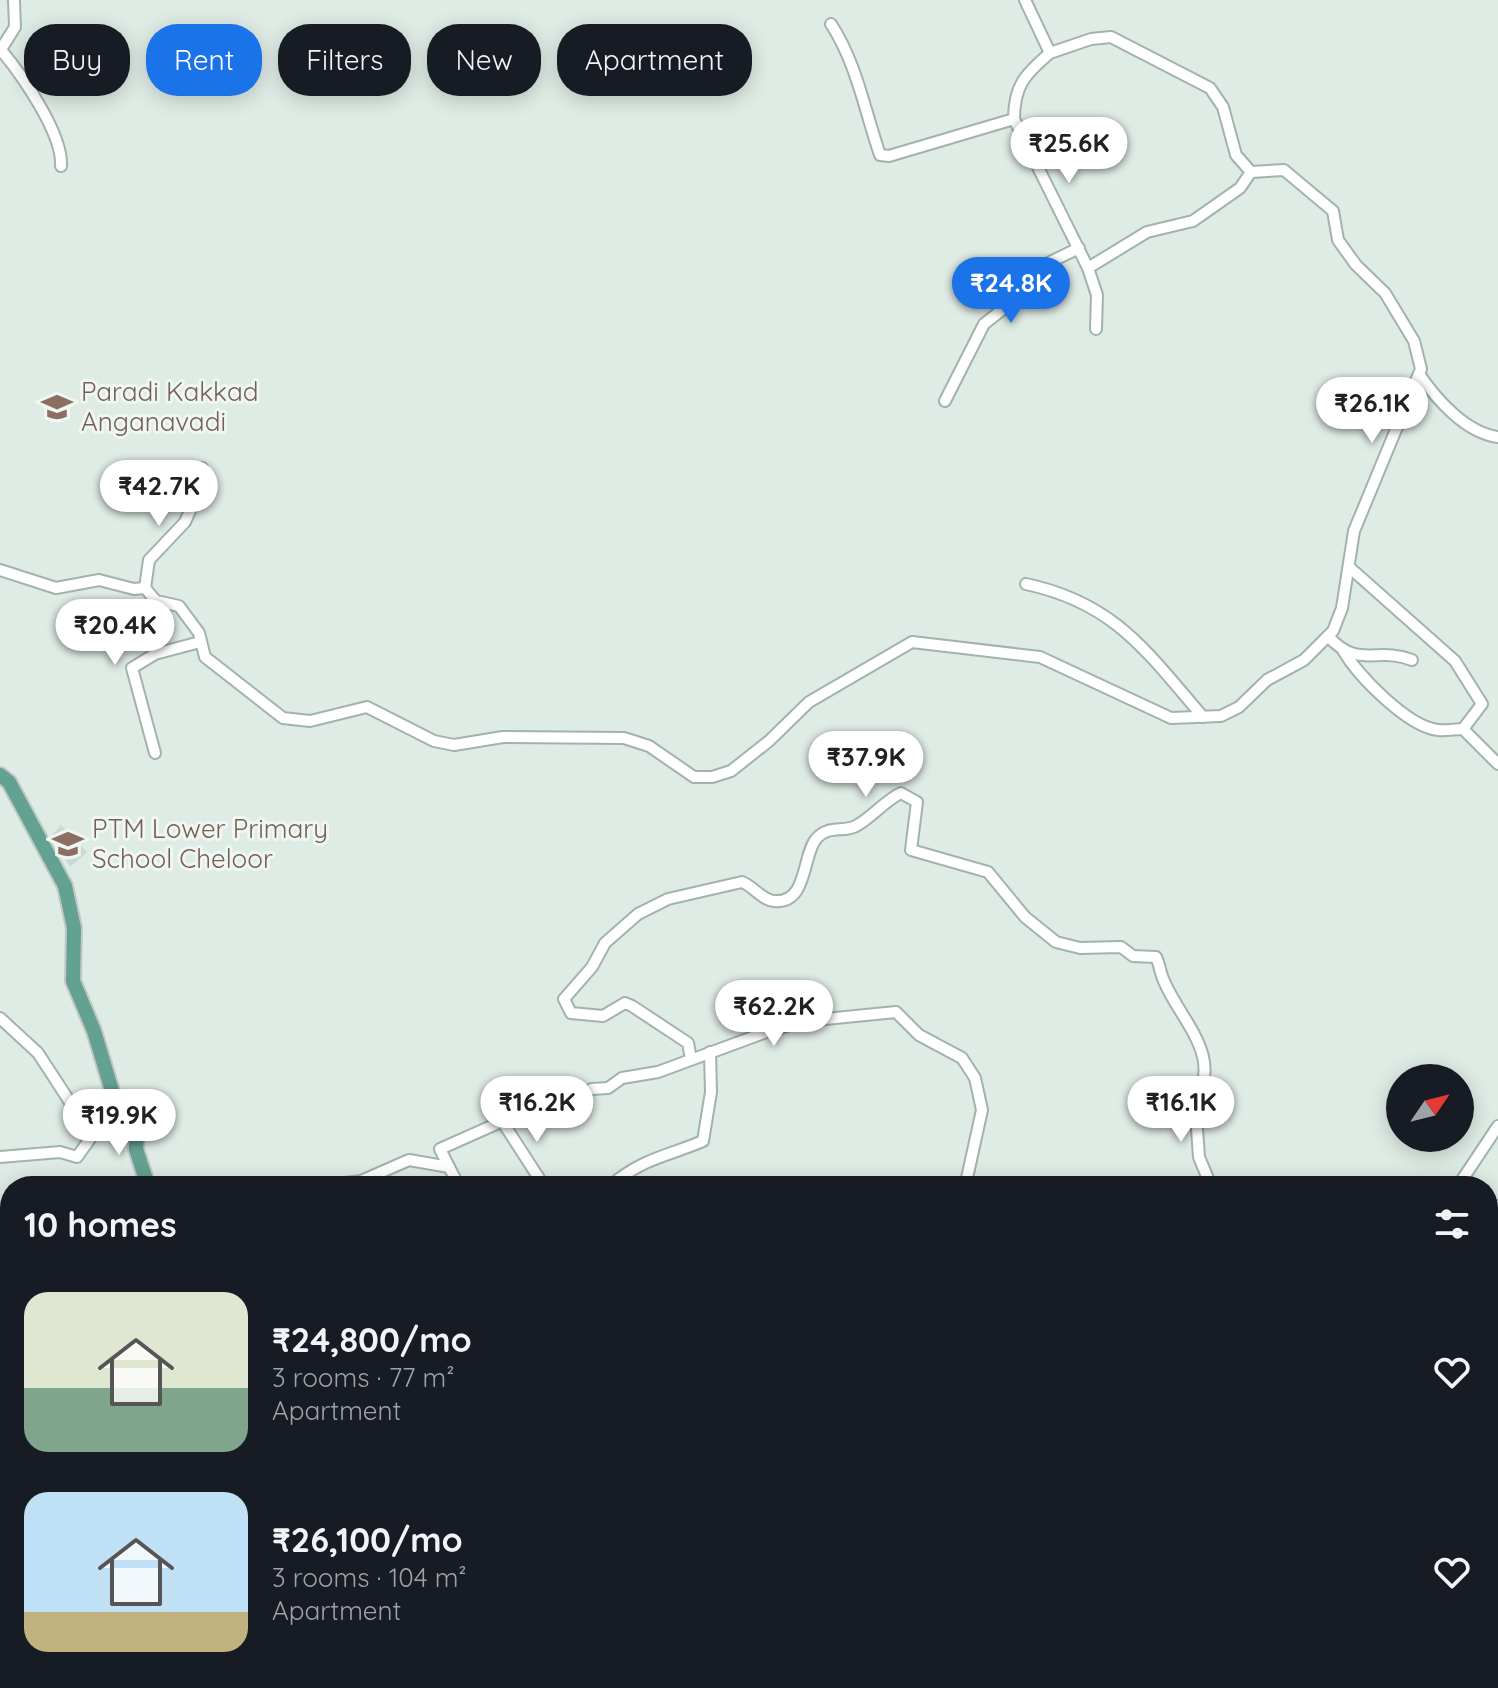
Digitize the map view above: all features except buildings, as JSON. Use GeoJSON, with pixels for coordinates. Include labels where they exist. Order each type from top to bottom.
{"type":"FeatureCollection","features":[{"type":"Feature","properties":{"kind":"main road"},"geometry":{"type":"LineString","coordinates":[[0,775],[9,782],[65,886],[74,928],[73,981],[94,1031],[116,1104],[138,1121],[136,1149],[145,1176]]}},
{"type":"Feature","properties":{"kind":"street"},"geometry":{"type":"LineString","coordinates":[[14,0],[15,27],[0,50],[26,79],[62,152],[61,166]]}},
{"type":"Feature","properties":{"kind":"street"},"geometry":{"type":"LineString","coordinates":[[1025,0],[1050,53]]}},
{"type":"Feature","properties":{"kind":"street"},"geometry":{"type":"LineString","coordinates":[[831,24],[848,50],[851,71],[880,155],[889,156],[1014,119]]}},
{"type":"Feature","properties":{"kind":"street"},"geometry":{"type":"LineString","coordinates":[[1096,329],[1097,295],[1088,268],[1014,119],[1014,95],[1024,74],[1050,53],[1091,39],[1111,37],[1210,88],[1223,107],[1236,155],[1251,172]]}},
{"type":"Feature","properties":{"kind":"street"},"geometry":{"type":"LineString","coordinates":[[202,468],[199,491],[185,522],[149,560],[145,588],[156,601],[179,606],[199,633],[205,657],[283,718],[310,721],[367,707],[434,741],[454,745],[503,737],[624,738],[649,746],[694,777],[712,777],[731,771],[809,702],[912,642],[1040,657],[1171,718],[1221,716],[1239,707],[1259,685],[1304,660],[1339,621],[1354,531],[1364,501],[1386,457],[1393,430],[1421,369],[1414,341],[1385,293],[1342,246],[1333,211],[1284,170],[1251,172]]}},
{"type":"Feature","properties":{"kind":"street"},"geometry":{"type":"LineString","coordinates":[[1088,268],[1147,232],[1193,221],[1240,188],[1251,172]]}},
{"type":"Feature","properties":{"kind":"street"},"geometry":{"type":"LineString","coordinates":[[945,401],[984,324],[1012,302],[1046,264],[1079,248]]}},
{"type":"Feature","properties":{"kind":"street"},"geometry":{"type":"LineString","coordinates":[[1419,374],[1432,394],[1480,435],[1498,437]]}},
{"type":"Feature","properties":{"kind":"street"},"geometry":{"type":"LineString","coordinates":[[1349,567],[1455,661],[1482,704],[1463,729]]}},
{"type":"Feature","properties":{"kind":"street"},"geometry":{"type":"LineString","coordinates":[[0,570],[56,588],[99,580],[134,589],[145,588]]}},
{"type":"Feature","properties":{"kind":"street"},"geometry":{"type":"LineString","coordinates":[[1026,584],[1064,592],[1135,636],[1203,717]]}},
{"type":"Feature","properties":{"kind":"street"},"geometry":{"type":"LineString","coordinates":[[1328,636],[1348,654],[1373,656],[1395,653],[1412,660]]}},
{"type":"Feature","properties":{"kind":"street"},"geometry":{"type":"LineString","coordinates":[[155,753],[132,668],[155,654],[200,642]]}},
{"type":"Feature","properties":{"kind":"street"},"geometry":{"type":"LineString","coordinates":[[1343,650],[1356,672],[1410,717],[1435,730],[1463,729],[1498,764]]}},
{"type":"Feature","properties":{"kind":"street"},"geometry":{"type":"LineString","coordinates":[[691,1059],[688,1043],[632,1006],[625,1003],[603,1016],[571,1013],[565,1004],[568,991],[592,967],[605,943],[654,905],[742,882],[766,898],[776,901],[784,898],[802,883],[815,840],[833,828],[852,829],[901,793],[917,802],[911,850],[988,872],[1025,917],[1056,942],[1080,948],[1121,947],[1133,956],[1156,957],[1164,983],[1192,1026],[1199,1043],[1205,1080],[1194,1102]]}},
{"type":"Feature","properties":{"kind":"street"},"geometry":{"type":"LineString","coordinates":[[454,1176],[440,1149],[532,1108],[573,1099],[592,1089],[608,1088],[622,1078],[658,1072],[805,1021],[896,1012],[919,1035],[962,1058],[975,1078],[982,1110],[967,1176]]}},
{"type":"Feature","properties":{"kind":"street"},"geometry":{"type":"LineString","coordinates":[[0,1018],[38,1053],[92,1136]]}},
{"type":"Feature","properties":{"kind":"street"},"geometry":{"type":"LineString","coordinates":[[625,1176],[638,1165],[668,1151],[703,1141],[711,1092],[710,1052]]}},
{"type":"Feature","properties":{"kind":"street"},"geometry":{"type":"LineString","coordinates":[[1194,1087],[1199,1157],[1207,1176]]}},
{"type":"Feature","properties":{"kind":"street"},"geometry":{"type":"LineString","coordinates":[[0,1157],[60,1152],[77,1157],[92,1136],[122,1109]]}},
{"type":"Feature","properties":{"kind":"street"},"geometry":{"type":"LineString","coordinates":[[502,1121],[538,1176]]}},
{"type":"Feature","properties":{"kind":"street"},"geometry":{"type":"LineString","coordinates":[[1465,1176],[1498,1126]]}},
{"type":"Feature","properties":{"kind":"street"},"geometry":{"type":"LineString","coordinates":[[372,1176],[409,1160],[449,1167]]}},
{"type":"Feature","properties":{"kind":"shaded area","name":"PTM Lower Primary School Cheloor"},"geometry":{"type":"Polygon","coordinates":[[[61,825],[87,852],[70,867],[51,836],[61,825]]]}},
{"type":"Feature","properties":{"kind":"place","name":"Paradi Kakkad Anganavadi"},"geometry":{"type":"Point","coordinates":[57,407]}},
{"type":"Feature","properties":{"kind":"place","name":"PTM Lower Primary School Cheloor"},"geometry":{"type":"Point","coordinates":[68,844]}}]}
